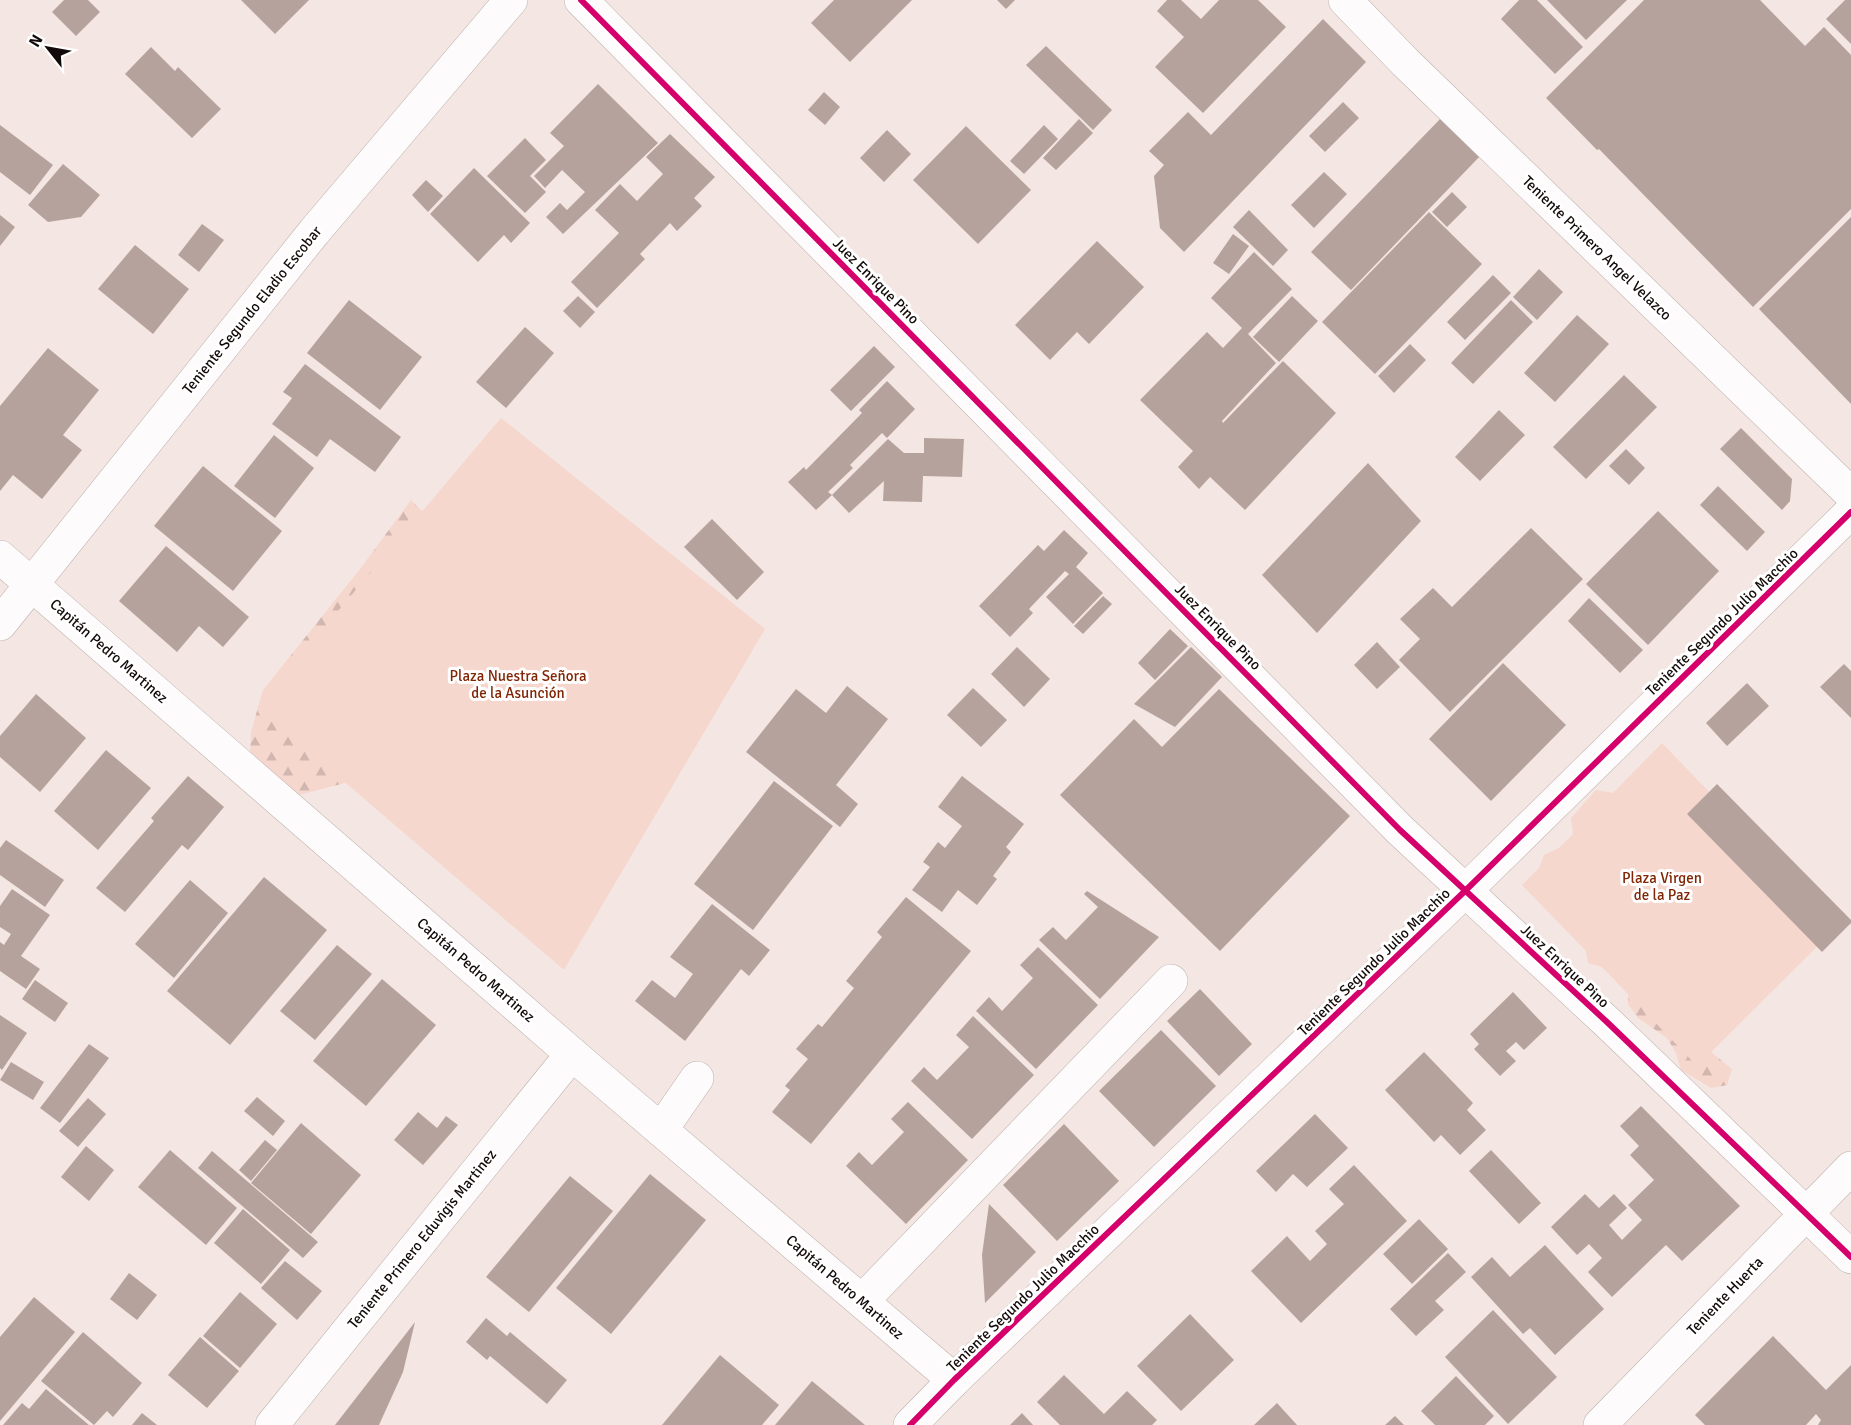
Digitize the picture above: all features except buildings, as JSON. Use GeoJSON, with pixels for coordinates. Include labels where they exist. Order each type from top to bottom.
{"type":"FeatureCollection","features":[{"type":"Feature","properties":{"kind":"street","name":"Teniente Segundo Eladio Escobar"},"geometry":{"type":"LineString","coordinates":[[0,624],[314,232],[511,0]]}},
{"type":"Feature","properties":{"kind":"street","name":"Juez Enrique Pino"},"geometry":{"type":"LineString","coordinates":[[581,0],[1400,830],[1608,1023],[1851,1257]]}},
{"type":"Feature","properties":{"kind":"street","name":"Teniente Primero Angel Velazco"},"geometry":{"type":"LineString","coordinates":[[1345,0],[1414,70],[1851,494]]}},
{"type":"Feature","properties":{"kind":"street","name":"Teniente Segundo Julio Macchio"},"geometry":{"type":"LineString","coordinates":[[910,1425],[954,1380],[1465,891],[1851,512]]}},
{"type":"Feature","properties":{"kind":"street","name":"Capitán Pedro Martinez"},"geometry":{"type":"LineString","coordinates":[[0,557],[572,1054],[954,1380]]}},
{"type":"Feature","properties":{"kind":"street"},"geometry":{"type":"LineString","coordinates":[[862,1301],[1171,981]]}},
{"type":"Feature","properties":{"kind":"street","name":"Teniente Primero Eduvigis Martinez"},"geometry":{"type":"LineString","coordinates":[[272,1425],[572,1054]]}},
{"type":"Feature","properties":{"kind":"street"},"geometry":{"type":"LineString","coordinates":[[662,1130],[697,1078]]}},
{"type":"Feature","properties":{"kind":"street","name":"Teniente Huerta"},"geometry":{"type":"LineString","coordinates":[[1600,1425],[1851,1168]]}},
{"type":"Feature","properties":{"kind":"green space","name":"Plaza Nuestra Señora de la Asunción"},"geometry":{"type":"Polygon","coordinates":[[[501,418],[765,629],[564,970],[257,707],[501,418]]]}},
{"type":"Feature","properties":{"kind":"green space"},"geometry":{"type":"Polygon","coordinates":[[[411,500],[434,523],[345,783],[295,796],[250,755],[251,732],[263,690],[360,569],[411,500]]]}},
{"type":"Feature","properties":{"kind":"green space","name":"Plaza Virgen de la Paz"},"geometry":{"type":"Polygon","coordinates":[[[1662,743],[1838,926],[1697,1066],[1602,967],[1588,963],[1586,951],[1522,885],[1539,868],[1544,855],[1559,848],[1573,834],[1571,818],[1596,790],[1613,793],[1662,743]]]}},
{"type":"Feature","properties":{"kind":"green space"},"geometry":{"type":"Polygon","coordinates":[[[1629,985],[1732,1069],[1727,1085],[1711,1088],[1681,1070],[1676,1053],[1667,1038],[1638,1018],[1628,1004],[1629,985]]]}},
{"type":"Feature","properties":{"kind":"cycle path"},"geometry":{"type":"LineString","coordinates":[[581,0],[1400,830],[1608,1023],[1851,1257]]}},
{"type":"Feature","properties":{"kind":"cycle path"},"geometry":{"type":"LineString","coordinates":[[910,1425],[954,1380],[1465,891],[1851,512]]}}]}
